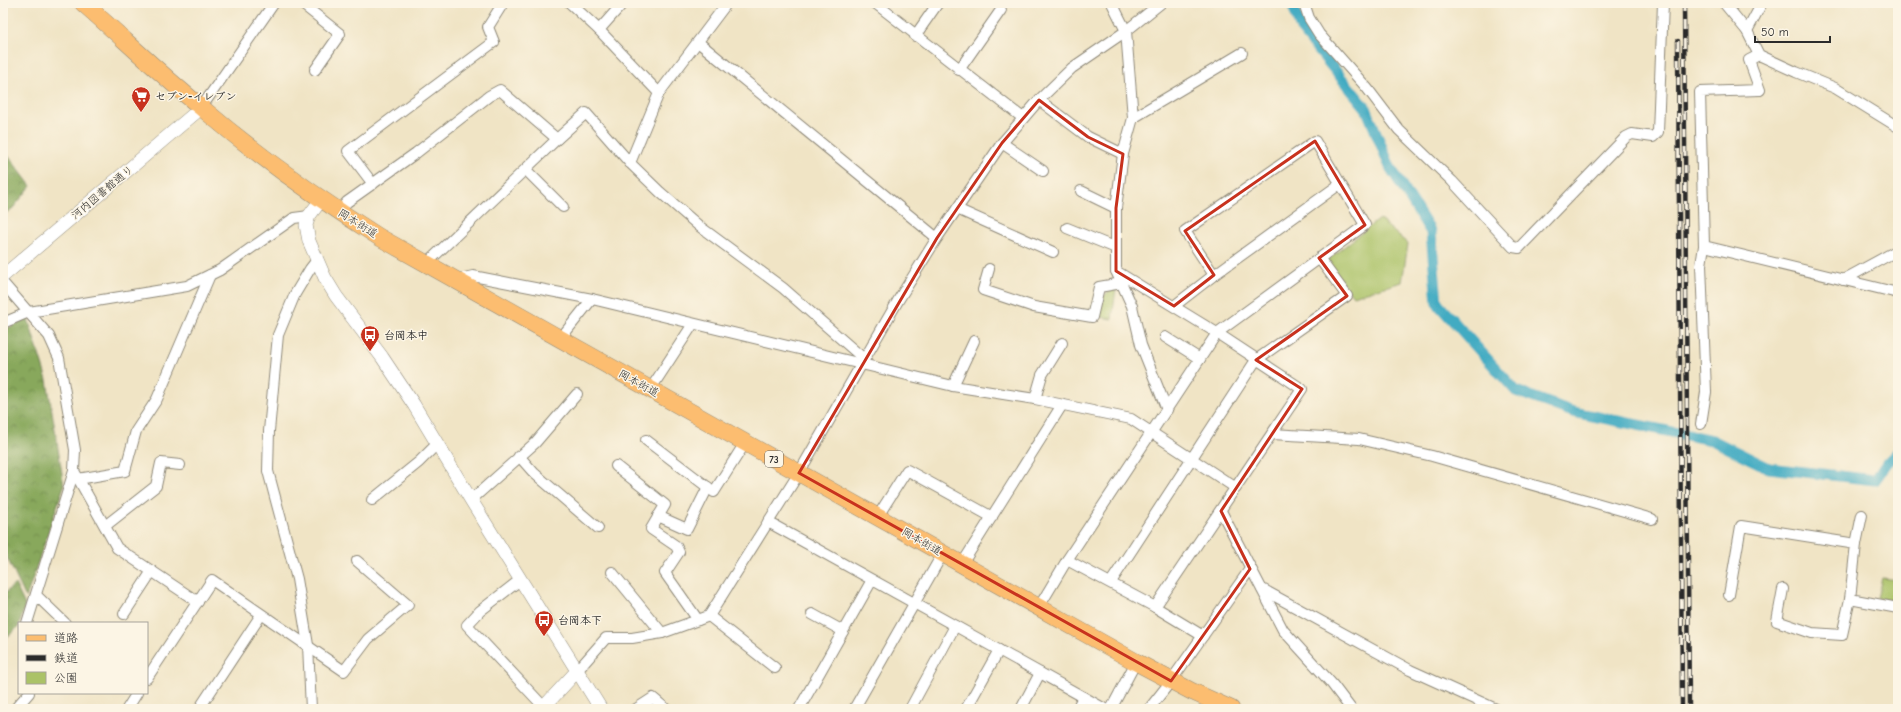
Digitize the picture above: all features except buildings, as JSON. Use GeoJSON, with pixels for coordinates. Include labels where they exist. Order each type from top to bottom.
{"type":"FeatureCollection","features":[{"type":"Feature","properties":{"kind":"main road","name":"岡本街道"},"geometry":{"type":"LineString","coordinates":[[83,3],[201,108],[254,150],[338,211],[454,280],[878,516],[1136,662],[1171,681],[1231,709]]}},
{"type":"Feature","properties":{"kind":"street"},"geometry":{"type":"LineString","coordinates":[[201,108],[274,3]]}},
{"type":"Feature","properties":{"kind":"street"},"geometry":{"type":"LineString","coordinates":[[301,3],[340,34],[315,70]]}},
{"type":"Feature","properties":{"kind":"street"},"geometry":{"type":"LineString","coordinates":[[373,184],[348,151],[494,42],[488,27],[503,3]]}},
{"type":"Feature","properties":{"kind":"street"},"geometry":{"type":"LineString","coordinates":[[570,3],[600,30],[659,93]]}},
{"type":"Feature","properties":{"kind":"street"},"geometry":{"type":"LineString","coordinates":[[600,30],[623,3]]}},
{"type":"Feature","properties":{"kind":"street"},"geometry":{"type":"LineString","coordinates":[[630,163],[659,93],[727,3]]}},
{"type":"Feature","properties":{"kind":"street"},"geometry":{"type":"LineString","coordinates":[[875,3],[915,36],[1023,118]]}},
{"type":"Feature","properties":{"kind":"street"},"geometry":{"type":"LineString","coordinates":[[915,36],[938,3]]}},
{"type":"Feature","properties":{"kind":"street"},"geometry":{"type":"LineString","coordinates":[[1112,3],[1126,31],[1133,118],[1123,154],[1116,208],[1116,271],[1132,306],[1141,345],[1167,410]]}},
{"type":"Feature","properties":{"kind":"street"},"geometry":{"type":"LineString","coordinates":[[520,580],[480,611],[467,625],[543,708],[606,638],[632,638],[662,633],[709,616],[799,473],[862,362],[937,238],[1002,143],[1039,100],[1072,68],[1126,31],[1161,3]]}},
{"type":"Feature","properties":{"kind":"street"},"geometry":{"type":"LineString","coordinates":[[1304,3],[1309,18],[1319,34],[1367,88],[1399,130],[1452,181],[1513,248],[1519,248],[1626,137],[1632,134],[1653,137],[1658,132],[1663,3]]}},
{"type":"Feature","properties":{"kind":"street"},"geometry":{"type":"LineString","coordinates":[[1724,3],[1747,31],[1759,55],[1835,88],[1898,127]]}},
{"type":"Feature","properties":{"kind":"street"},"geometry":{"type":"LineString","coordinates":[[1747,31],[1762,3]]}},
{"type":"Feature","properties":{"kind":"street"},"geometry":{"type":"LineString","coordinates":[[959,70],[1000,10]]}},
{"type":"Feature","properties":{"kind":"street"},"geometry":{"type":"LineString","coordinates":[[698,42],[937,238]]}},
{"type":"Feature","properties":{"kind":"street"},"geometry":{"type":"LineString","coordinates":[[1133,118],[1242,53]]}},
{"type":"Feature","properties":{"kind":"street"},"geometry":{"type":"LineString","coordinates":[[1701,424],[1706,392],[1701,266],[1704,246],[1700,92],[1760,90],[1749,60],[1759,55]]}},
{"type":"Feature","properties":{"kind":"street"},"geometry":{"type":"LineString","coordinates":[[338,211],[347,202],[416,153],[489,96],[500,90],[557,140]]}},
{"type":"Feature","properties":{"kind":"street"},"geometry":{"type":"LineString","coordinates":[[1039,100],[1088,138],[1123,154]]}},
{"type":"Feature","properties":{"kind":"street","name":"河内図書館通り"},"geometry":{"type":"LineString","coordinates":[[3,276],[201,108]]}},
{"type":"Feature","properties":{"kind":"street"},"geometry":{"type":"LineString","coordinates":[[426,264],[586,113],[630,163],[660,192],[699,226],[783,288],[862,362]]}},
{"type":"Feature","properties":{"kind":"street"},"geometry":{"type":"LineString","coordinates":[[1039,607],[1067,560],[1152,434],[1217,333],[1365,225],[1315,141],[1185,232],[1214,275]]}},
{"type":"Feature","properties":{"kind":"street"},"geometry":{"type":"LineString","coordinates":[[1002,143],[1043,171]]}},
{"type":"Feature","properties":{"kind":"street"},"geometry":{"type":"LineString","coordinates":[[526,170],[563,207]]}},
{"type":"Feature","properties":{"kind":"street"},"geometry":{"type":"LineString","coordinates":[[1174,306],[1214,275],[1340,184]]}},
{"type":"Feature","properties":{"kind":"street"},"geometry":{"type":"LineString","coordinates":[[1081,191],[1116,208]]}},
{"type":"Feature","properties":{"kind":"street"},"geometry":{"type":"LineString","coordinates":[[321,200],[309,216],[306,225],[307,233],[317,260],[336,296],[398,380],[470,500],[601,709]]}},
{"type":"Feature","properties":{"kind":"street"},"geometry":{"type":"LineString","coordinates":[[957,209],[1053,252]]}},
{"type":"Feature","properties":{"kind":"street"},"geometry":{"type":"LineString","coordinates":[[3,323],[29,312],[187,286],[220,270],[294,218],[309,216]]}},
{"type":"Feature","properties":{"kind":"street"},"geometry":{"type":"LineString","coordinates":[[1067,228],[1116,248]]}},
{"type":"Feature","properties":{"kind":"street"},"geometry":{"type":"LineString","coordinates":[[1704,246],[1898,293]]}},
{"type":"Feature","properties":{"kind":"street"},"geometry":{"type":"LineString","coordinates":[[1843,280],[1898,250]]}},
{"type":"Feature","properties":{"kind":"street"},"geometry":{"type":"LineString","coordinates":[[1111,582],[1256,360],[1347,296],[1319,258]]}},
{"type":"Feature","properties":{"kind":"street"},"geometry":{"type":"LineString","coordinates":[[311,709],[308,645],[297,578],[268,471],[269,431],[278,335],[295,294],[317,260]]}},
{"type":"Feature","properties":{"kind":"street"},"geometry":{"type":"LineString","coordinates":[[989,269],[983,290],[1034,307],[1092,318],[1099,287],[1122,283]]}},
{"type":"Feature","properties":{"kind":"street"},"geometry":{"type":"LineString","coordinates":[[1116,271],[1217,333],[1302,389],[1221,512],[1155,607]]}},
{"type":"Feature","properties":{"kind":"street"},"geometry":{"type":"LineString","coordinates":[[76,475],[125,471],[136,431],[158,399],[210,275]]}},
{"type":"Feature","properties":{"kind":"street"},"geometry":{"type":"LineString","coordinates":[[454,280],[473,276],[592,299],[693,324],[862,362],[953,386],[1035,399],[1131,419],[1236,488]]}},
{"type":"Feature","properties":{"kind":"street"},"geometry":{"type":"LineString","coordinates":[[3,283],[49,336],[59,358],[75,450],[76,475],[27,622]]}},
{"type":"Feature","properties":{"kind":"street"},"geometry":{"type":"LineString","coordinates":[[560,338],[592,299]]}},
{"type":"Feature","properties":{"kind":"street"},"geometry":{"type":"LineString","coordinates":[[650,390],[693,324]]}},
{"type":"Feature","properties":{"kind":"street"},"geometry":{"type":"LineString","coordinates":[[1165,337],[1200,359]]}},
{"type":"Feature","properties":{"kind":"street"},"geometry":{"type":"LineString","coordinates":[[953,386],[974,341]]}},
{"type":"Feature","properties":{"kind":"street"},"geometry":{"type":"LineString","coordinates":[[1035,399],[1042,375],[1062,343]]}},
{"type":"Feature","properties":{"kind":"street"},"geometry":{"type":"LineString","coordinates":[[470,500],[535,443],[577,394]]}},
{"type":"Feature","properties":{"kind":"street"},"geometry":{"type":"LineString","coordinates":[[962,564],[1062,405]]}},
{"type":"Feature","properties":{"kind":"street"},"geometry":{"type":"LineString","coordinates":[[1272,434],[1359,439],[1425,454],[1652,519]]}},
{"type":"Feature","properties":{"kind":"street"},"geometry":{"type":"LineString","coordinates":[[646,440],[714,492],[745,443]]}},
{"type":"Feature","properties":{"kind":"street"},"geometry":{"type":"LineString","coordinates":[[372,500],[419,462],[437,444]]}},
{"type":"Feature","properties":{"kind":"street"},"geometry":{"type":"LineString","coordinates":[[519,456],[534,473],[598,528]]}},
{"type":"Feature","properties":{"kind":"street"},"geometry":{"type":"LineString","coordinates":[[104,526],[156,486],[161,463],[180,465]]}},
{"type":"Feature","properties":{"kind":"street"},"geometry":{"type":"LineString","coordinates":[[616,466],[665,505],[651,529],[676,546],[679,552],[665,573],[698,620]]}},
{"type":"Feature","properties":{"kind":"street"},"geometry":{"type":"LineString","coordinates":[[878,516],[907,470],[992,517]]}},
{"type":"Feature","properties":{"kind":"street"},"geometry":{"type":"LineString","coordinates":[[76,475],[117,548],[198,602]]}},
{"type":"Feature","properties":{"kind":"street"},"geometry":{"type":"LineString","coordinates":[[658,516],[687,529],[708,487]]}},
{"type":"Feature","properties":{"kind":"street"},"geometry":{"type":"LineString","coordinates":[[1221,512],[1283,630],[1332,684],[1351,709]]}},
{"type":"Feature","properties":{"kind":"street"},"geometry":{"type":"LineString","coordinates":[[1783,589],[1777,621],[1812,633],[1842,635],[1850,599],[1856,544],[1862,515]]}},
{"type":"Feature","properties":{"kind":"street"},"geometry":{"type":"LineString","coordinates":[[768,522],[1105,709]]}},
{"type":"Feature","properties":{"kind":"street"},"geometry":{"type":"LineString","coordinates":[[1729,595],[1741,526],[1856,544]]}},
{"type":"Feature","properties":{"kind":"street"},"geometry":{"type":"LineString","coordinates":[[854,709],[943,553]]}},
{"type":"Feature","properties":{"kind":"street"},"geometry":{"type":"LineString","coordinates":[[1067,560],[1111,582],[1203,636]]}},
{"type":"Feature","properties":{"kind":"street"},"geometry":{"type":"LineString","coordinates":[[148,677],[212,580],[344,671],[368,639],[408,605],[357,561]]}},
{"type":"Feature","properties":{"kind":"street"},"geometry":{"type":"LineString","coordinates":[[1149,709],[1171,681],[1250,569]]}},
{"type":"Feature","properties":{"kind":"street"},"geometry":{"type":"LineString","coordinates":[[124,614],[152,571]]}},
{"type":"Feature","properties":{"kind":"street"},"geometry":{"type":"LineString","coordinates":[[612,572],[662,633]]}},
{"type":"Feature","properties":{"kind":"street"},"geometry":{"type":"LineString","coordinates":[[799,709],[872,580]]}},
{"type":"Feature","properties":{"kind":"street"},"geometry":{"type":"LineString","coordinates":[[1262,589],[1410,670],[1496,709]]}},
{"type":"Feature","properties":{"kind":"street"},"geometry":{"type":"LineString","coordinates":[[36,595],[64,622]]}},
{"type":"Feature","properties":{"kind":"street"},"geometry":{"type":"LineString","coordinates":[[1850,599],[1898,608]]}},
{"type":"Feature","properties":{"kind":"street"},"geometry":{"type":"LineString","coordinates":[[812,614],[843,631]]}},
{"type":"Feature","properties":{"kind":"street"},"geometry":{"type":"LineString","coordinates":[[198,709],[261,615]]}},
{"type":"Feature","properties":{"kind":"street"},"geometry":{"type":"LineString","coordinates":[[709,616],[775,668]]}},
{"type":"Feature","properties":{"kind":"street"},"geometry":{"type":"LineString","coordinates":[[910,709],[955,626]]}},
{"type":"Feature","properties":{"kind":"street"},"geometry":{"type":"LineString","coordinates":[[966,709],[999,650]]}},
{"type":"Feature","properties":{"kind":"street"},"geometry":{"type":"LineString","coordinates":[[1111,709],[1136,662]]}},
{"type":"Feature","properties":{"kind":"street"},"geometry":{"type":"LineString","coordinates":[[1021,709],[1040,673]]}},
{"type":"Feature","properties":{"kind":"street"},"geometry":{"type":"LineString","coordinates":[[15,709],[28,694]]}},
{"type":"Feature","properties":{"kind":"street"},"geometry":{"type":"LineString","coordinates":[[127,709],[136,694]]}},
{"type":"Feature","properties":{"kind":"street"},"geometry":{"type":"LineString","coordinates":[[1076,709],[1083,697]]}},
{"type":"Feature","properties":{"kind":"street"},"geometry":{"type":"LineString","coordinates":[[636,709],[653,698],[666,709]]}},
{"type":"Feature","properties":{"kind":"highlighted area"},"geometry":{"type":"Polygon","coordinates":[[[1039,100],[1088,137],[1123,154],[1116,208],[1116,271],[1174,306],[1214,275],[1185,231],[1315,141],[1365,225],[1319,258],[1347,296],[1256,360],[1302,389],[1221,511],[1250,569],[1171,681],[799,473],[937,238],[1002,143],[1039,100]]]}},
{"type":"Feature","properties":{"kind":"green space"},"geometry":{"type":"Polygon","coordinates":[[[3,149],[31,186],[13,208],[3,215],[3,149]]]}},
{"type":"Feature","properties":{"kind":"green space"},"geometry":{"type":"Polygon","coordinates":[[[1379,219],[1408,244],[1402,282],[1353,296],[1326,261],[1379,219]]]}},
{"type":"Feature","properties":{"kind":"green space"},"geometry":{"type":"Polygon","coordinates":[[[1116,289],[1112,319],[1101,317],[1098,314],[1103,298],[1108,292],[1116,289]]]}},
{"type":"Feature","properties":{"kind":"green space"},"geometry":{"type":"Polygon","coordinates":[[[28,319],[47,380],[64,486],[26,598],[3,549],[3,330],[28,319]]]}},
{"type":"Feature","properties":{"kind":"green space"},"geometry":{"type":"Polygon","coordinates":[[[1882,578],[1898,580],[1898,602],[1877,598],[1882,578]]]}},
{"type":"Feature","properties":{"kind":"green space"},"geometry":{"type":"Polygon","coordinates":[[[15,584],[25,605],[20,622],[18,622],[18,627],[3,641],[3,595],[15,584]]]}},
{"type":"Feature","properties":{"kind":"waterway"},"geometry":{"type":"LineString","coordinates":[[1292,3],[1301,29],[1366,108],[1390,167],[1431,232],[1437,303],[1516,391],[1573,412],[1712,440],[1769,468],[1875,480],[1887,463],[1898,452]]}},
{"type":"Feature","properties":{"kind":"railway"},"geometry":{"type":"LineString","coordinates":[[1684,3],[1689,709]]}},
{"type":"Feature","properties":{"kind":"railway"},"geometry":{"type":"LineString","coordinates":[[1678,41],[1682,709]]}},
{"type":"Feature","properties":{"kind":"place","name":"セブン-イレブン"},"geometry":{"type":"Point","coordinates":[141,113]}},
{"type":"Feature","properties":{"kind":"place","name":"台岡本中"},"geometry":{"type":"Point","coordinates":[370,352]}},
{"type":"Feature","properties":{"kind":"place","name":"台岡本下"},"geometry":{"type":"Point","coordinates":[544,637]}}]}
